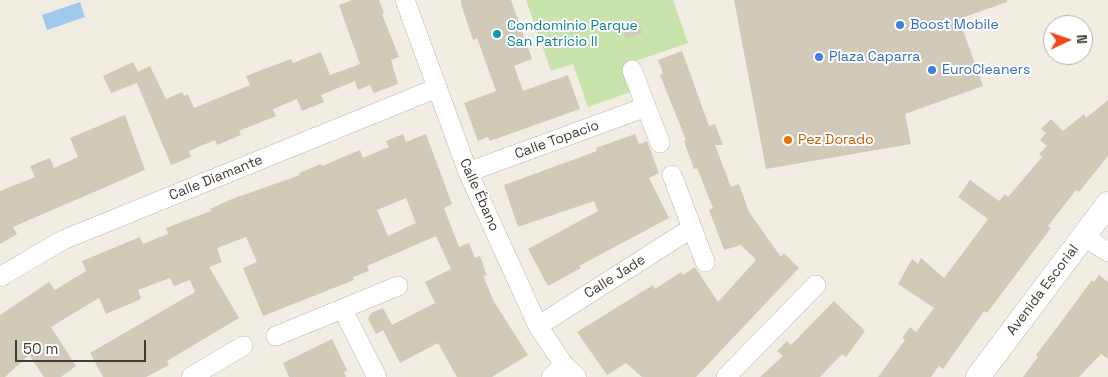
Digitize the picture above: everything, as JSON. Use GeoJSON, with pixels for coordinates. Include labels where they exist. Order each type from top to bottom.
{"type":"FeatureCollection","features":[{"type":"Feature","properties":{"kind":"street","name":"Calle Ébano"},"geometry":{"type":"LineString","coordinates":[[405,0],[468,172],[538,326],[564,373]]}},
{"type":"Feature","properties":{"kind":"street"},"geometry":{"type":"LineString","coordinates":[[632,70],[660,143]]}},
{"type":"Feature","properties":{"kind":"street","name":"Calle Diamante"},"geometry":{"type":"LineString","coordinates":[[0,278],[63,240],[437,88]]}},
{"type":"Feature","properties":{"kind":"street","name":"Calle Topacio"},"geometry":{"type":"LineString","coordinates":[[468,172],[646,107]]}},
{"type":"Feature","properties":{"kind":"street"},"geometry":{"type":"LineString","coordinates":[[672,175],[705,262]]}},
{"type":"Feature","properties":{"kind":"street","name":"Avenida Escorial"},"geometry":{"type":"LineString","coordinates":[[978,377],[1108,204]]}},
{"type":"Feature","properties":{"kind":"street","name":"Calle Jade"},"geometry":{"type":"LineString","coordinates":[[538,326],[692,228]]}},
{"type":"Feature","properties":{"kind":"street"},"geometry":{"type":"LineString","coordinates":[[1083,236],[1108,252]]}},
{"type":"Feature","properties":{"kind":"street"},"geometry":{"type":"LineString","coordinates":[[726,377],[816,285]]}},
{"type":"Feature","properties":{"kind":"street"},"geometry":{"type":"LineString","coordinates":[[276,336],[398,286]]}},
{"type":"Feature","properties":{"kind":"street"},"geometry":{"type":"LineString","coordinates":[[343,310],[377,377]]}},
{"type":"Feature","properties":{"kind":"street"},"geometry":{"type":"LineString","coordinates":[[193,376],[243,346]]}},
{"type":"Feature","properties":{"kind":"green space"},"geometry":{"type":"Polygon","coordinates":[[[526,0],[673,0],[688,43],[624,65],[633,91],[588,107],[573,64],[551,71],[526,0]]]}},
{"type":"Feature","properties":{"kind":"water"},"geometry":{"type":"Polygon","coordinates":[[[80,2],[85,17],[47,30],[42,15],[80,2]]]}},
{"type":"Feature","properties":{"kind":"building"},"geometry":{"type":"Polygon","coordinates":[[[352,0],[379,0],[384,13],[382,14],[399,57],[391,60],[398,84],[374,93],[370,85],[358,90],[355,81],[321,95],[324,102],[302,111],[297,99],[273,109],[276,116],[239,131],[241,135],[217,145],[215,140],[189,151],[191,157],[171,165],[137,83],[111,93],[103,76],[133,62],[138,72],[150,66],[166,99],[182,92],[184,96],[188,94],[194,108],[250,85],[246,76],[291,59],[293,63],[321,52],[330,75],[360,64],[339,5],[352,0]]]}},
{"type":"Feature","properties":{"kind":"building"},"geometry":{"type":"Polygon","coordinates":[[[461,0],[511,0],[532,59],[514,66],[523,91],[568,75],[580,109],[490,141],[488,137],[478,141],[464,103],[496,91],[477,38],[473,40],[461,0]]]}},
{"type":"Feature","properties":{"kind":"building","name":"Plaza Caparra"},"geometry":{"type":"Polygon","coordinates":[[[734,0],[1007,0],[1007,2],[959,19],[983,86],[905,114],[911,144],[766,169],[734,0]]]}},
{"type":"Feature","properties":{"kind":"building"},"geometry":{"type":"Polygon","coordinates":[[[637,19],[642,33],[626,39],[621,24],[637,19]]]}},
{"type":"Feature","properties":{"kind":"building"},"geometry":{"type":"Polygon","coordinates":[[[682,51],[709,126],[715,124],[723,145],[715,145],[731,187],[739,184],[749,212],[781,257],[784,253],[799,268],[696,377],[642,377],[626,363],[607,375],[577,332],[653,285],[655,289],[681,272],[683,275],[695,267],[718,302],[756,260],[741,245],[724,250],[709,210],[713,208],[697,168],[694,169],[684,141],[686,140],[660,75],[663,73],[658,60],[682,51]]]}},
{"type":"Feature","properties":{"kind":"building"},"geometry":{"type":"Polygon","coordinates":[[[1108,100],[1108,156],[1079,192],[1076,190],[1048,226],[1051,228],[987,313],[984,311],[943,369],[939,366],[931,377],[878,377],[905,340],[902,338],[910,327],[916,332],[934,308],[898,284],[912,259],[918,264],[921,258],[944,278],[988,219],[958,197],[970,180],[999,201],[1005,194],[1008,197],[1042,157],[1039,154],[1047,146],[1040,140],[1046,133],[1041,129],[1051,119],[1063,131],[1084,114],[1086,118],[1108,100]]]}},
{"type":"Feature","properties":{"kind":"building"},"geometry":{"type":"Polygon","coordinates":[[[125,115],[145,170],[13,227],[17,234],[0,244],[0,191],[35,177],[30,166],[50,158],[54,168],[78,157],[70,138],[125,115]]]}},
{"type":"Feature","properties":{"kind":"building"},"geometry":{"type":"Polygon","coordinates":[[[403,134],[406,142],[426,134],[452,204],[444,208],[459,247],[469,243],[475,258],[480,256],[487,276],[483,275],[493,300],[528,355],[492,377],[457,377],[438,343],[400,363],[383,330],[376,334],[368,319],[371,313],[383,308],[392,325],[435,303],[425,282],[451,269],[436,236],[367,266],[369,271],[353,277],[354,280],[263,316],[243,268],[257,262],[246,237],[217,248],[222,262],[209,267],[239,318],[167,361],[169,365],[146,377],[103,377],[90,353],[195,292],[190,280],[174,286],[170,278],[138,290],[141,299],[106,314],[99,298],[51,327],[76,366],[61,377],[44,377],[29,355],[5,377],[0,377],[0,315],[49,282],[55,290],[86,271],[82,261],[140,237],[143,244],[168,234],[166,228],[211,211],[210,209],[232,199],[300,175],[299,173],[321,164],[322,166],[360,150],[363,158],[389,147],[386,141],[403,134]],[[406,198],[377,210],[388,236],[416,223],[406,198]]]}},
{"type":"Feature","properties":{"kind":"building"},"geometry":{"type":"Polygon","coordinates":[[[635,134],[639,144],[647,141],[659,173],[649,178],[669,218],[579,266],[581,268],[548,286],[528,249],[598,211],[594,201],[518,227],[504,185],[597,151],[596,148],[635,134]]]}},
{"type":"Feature","properties":{"kind":"building"},"geometry":{"type":"Polygon","coordinates":[[[1099,275],[1108,282],[1108,359],[1101,354],[1079,377],[1023,377],[1038,357],[1036,355],[1092,280],[1094,282],[1099,275]]]}},
{"type":"Feature","properties":{"kind":"building"},"geometry":{"type":"Polygon","coordinates":[[[834,301],[865,331],[846,357],[842,354],[820,377],[760,377],[783,356],[777,351],[787,341],[791,345],[834,301]]]}},
{"type":"Feature","properties":{"kind":"building"},"geometry":{"type":"Polygon","coordinates":[[[332,339],[347,370],[344,372],[346,377],[289,377],[283,363],[332,339]]]}},
{"type":"Feature","properties":{"kind":"place","name":"Boost Mobile"},"geometry":{"type":"Point","coordinates":[900,25]}},
{"type":"Feature","properties":{"kind":"place","name":"Condominio Parque San Patricio II"},"geometry":{"type":"Point","coordinates":[497,34]}},
{"type":"Feature","properties":{"kind":"place","name":"Plaza Caparra"},"geometry":{"type":"Point","coordinates":[819,57]}},
{"type":"Feature","properties":{"kind":"place","name":"EuroCleaners"},"geometry":{"type":"Point","coordinates":[932,70]}},
{"type":"Feature","properties":{"kind":"place","name":"Pez Dorado"},"geometry":{"type":"Point","coordinates":[788,140]}}]}
